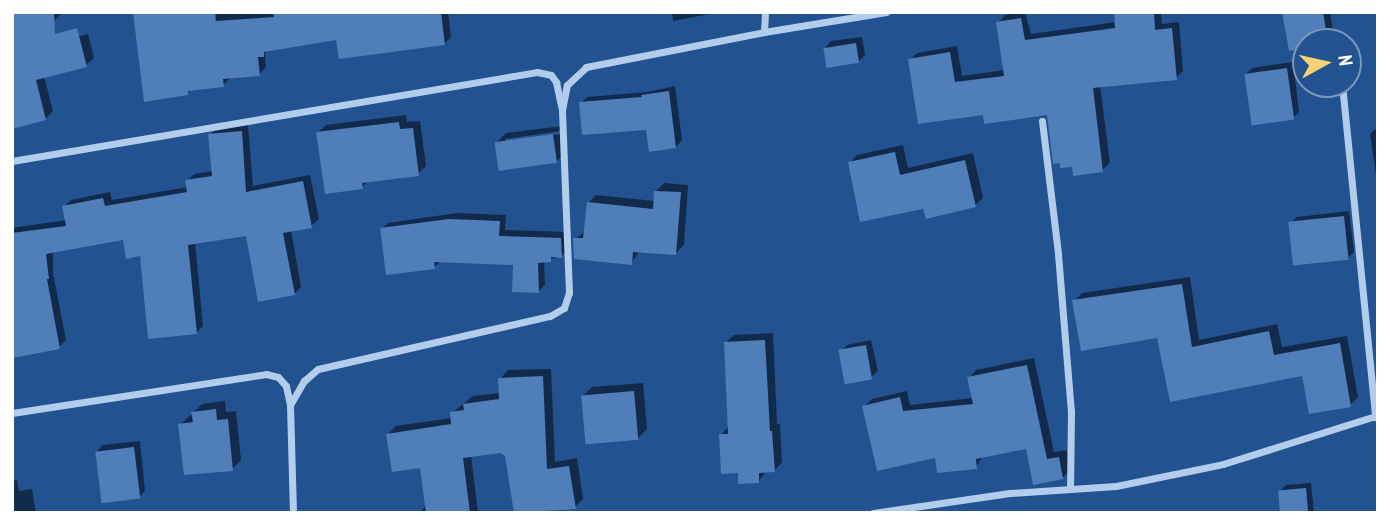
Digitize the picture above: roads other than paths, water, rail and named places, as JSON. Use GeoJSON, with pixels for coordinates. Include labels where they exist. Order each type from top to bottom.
{"type":"FeatureCollection","features":[{"type":"Feature","properties":{"kind":"street"},"geometry":{"type":"LineString","coordinates":[[764,32],[765,12]]}},
{"type":"Feature","properties":{"kind":"street"},"geometry":{"type":"LineString","coordinates":[[562,110],[567,85],[586,67],[764,32],[886,12]]}},
{"type":"Feature","properties":{"kind":"street"},"geometry":{"type":"LineString","coordinates":[[12,161],[537,72],[551,75],[556,82],[562,110],[569,293],[564,308],[550,316],[318,369],[304,381],[290,405]]}},
{"type":"Feature","properties":{"kind":"street"},"geometry":{"type":"LineString","coordinates":[[873,513],[985,496],[1116,486],[1223,464],[1376,416],[1343,98]]}},
{"type":"Feature","properties":{"kind":"street"},"geometry":{"type":"LineString","coordinates":[[1042,121],[1059,254],[1071,411],[1070,488]]}},
{"type":"Feature","properties":{"kind":"street"},"geometry":{"type":"LineString","coordinates":[[12,413],[266,374],[278,377],[286,386],[290,405],[293,513]]}}]}
